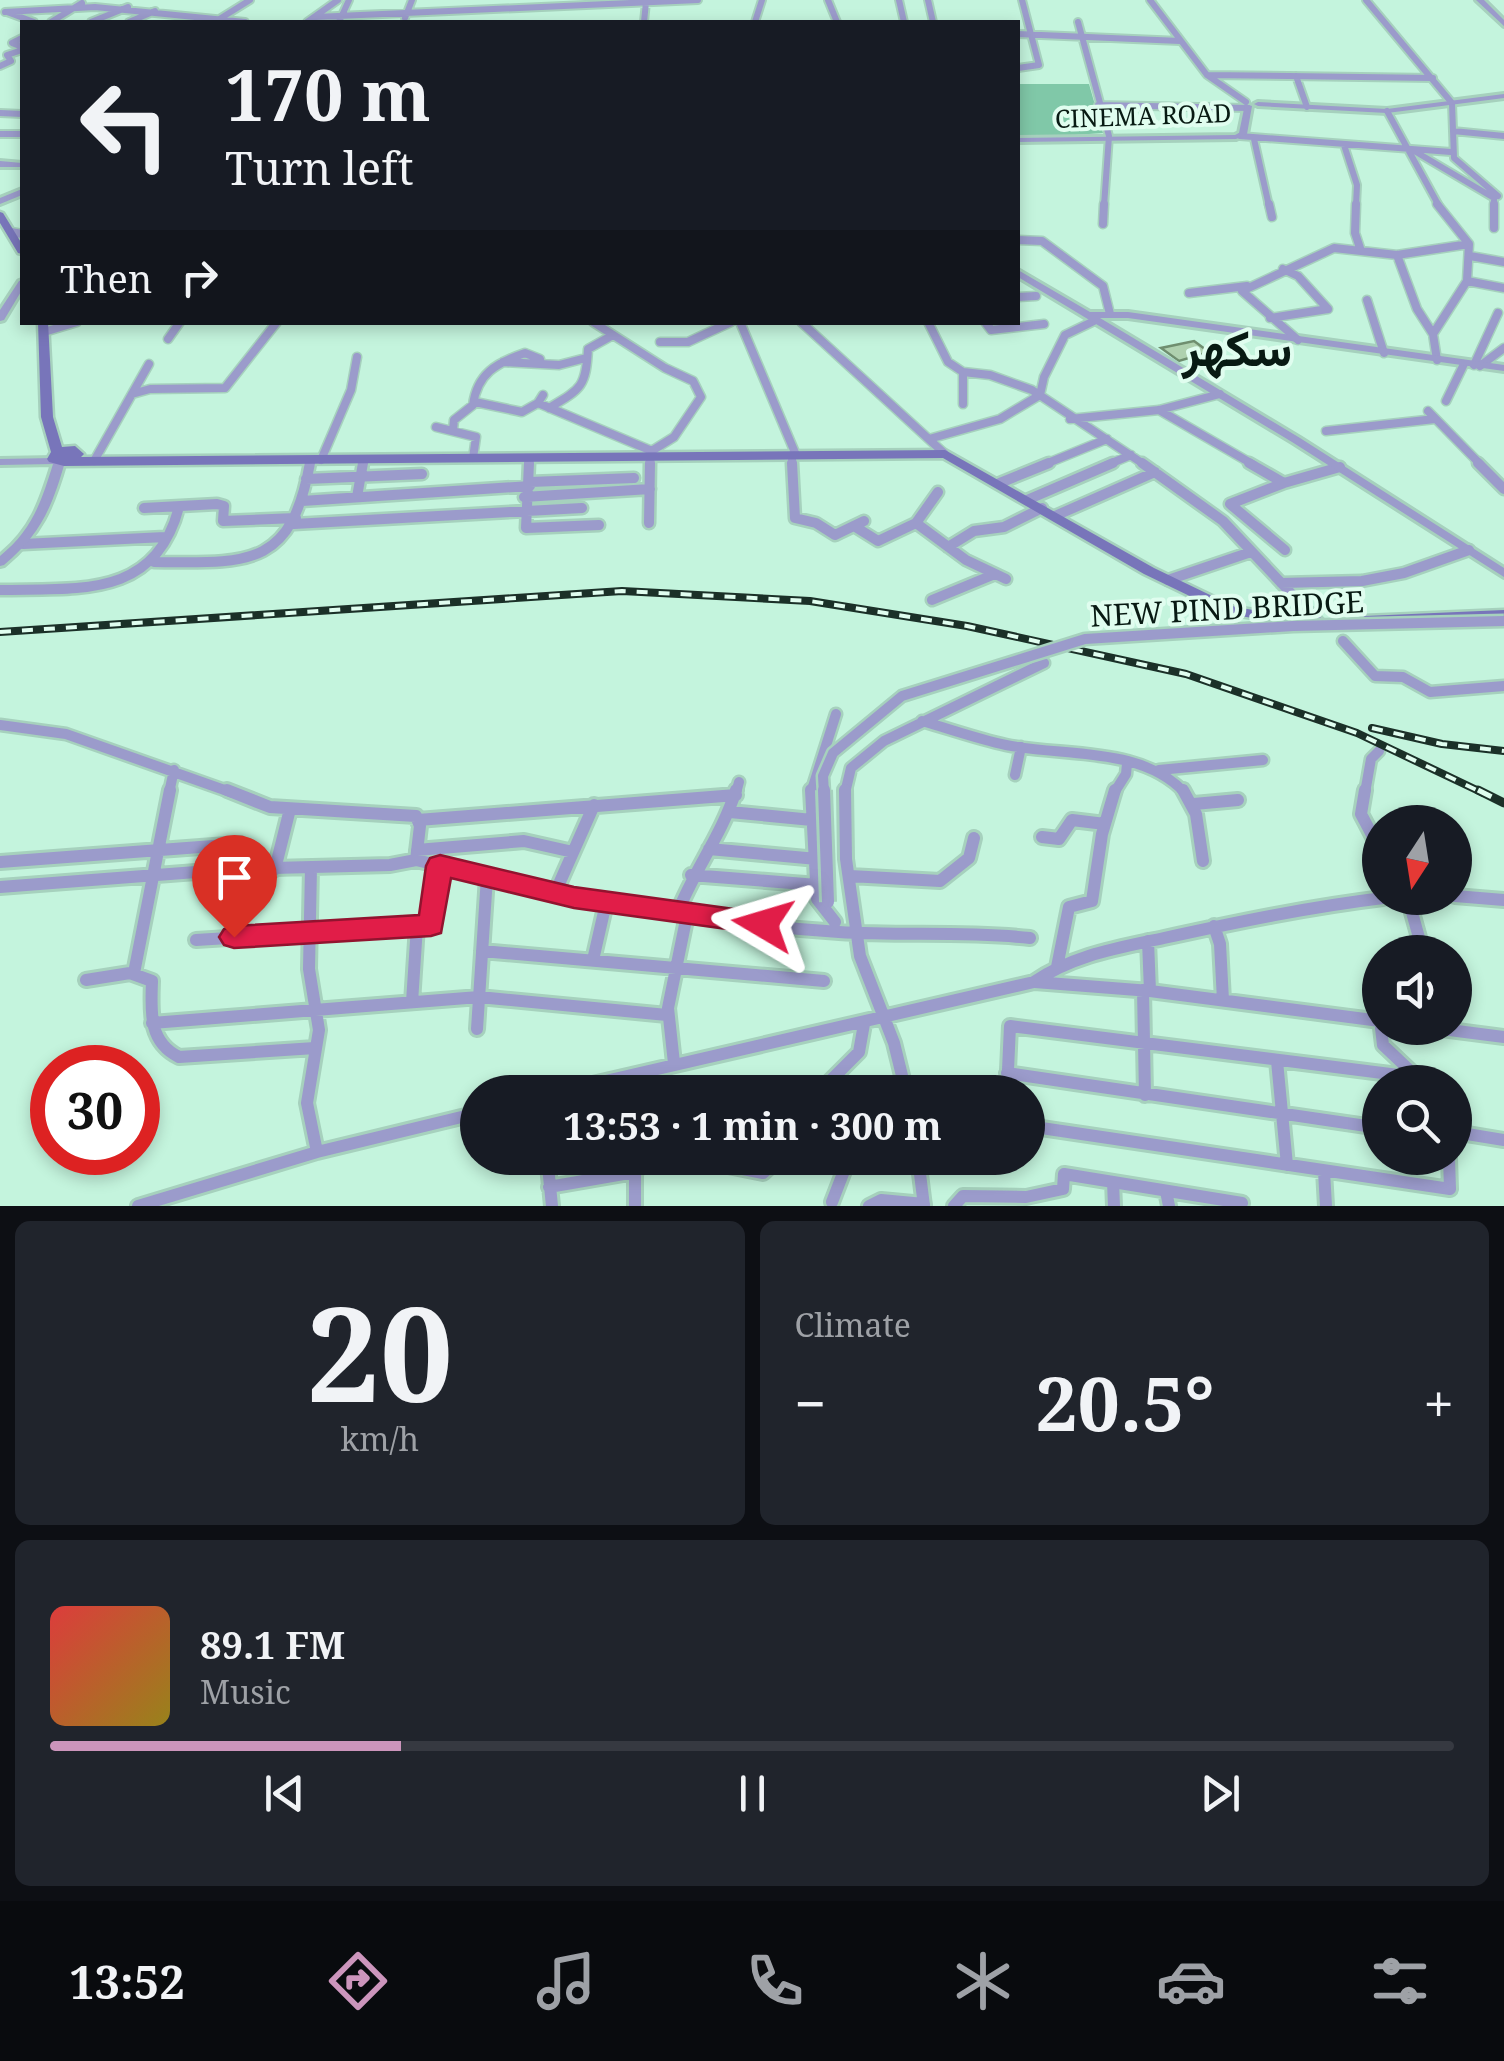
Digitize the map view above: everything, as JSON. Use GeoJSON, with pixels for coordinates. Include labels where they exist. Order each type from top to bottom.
{"type":"FeatureCollection","features":[{"type":"Feature","properties":{"kind":"main road"},"geometry":{"type":"LineString","coordinates":[[0,215],[17,233]]}},
{"type":"Feature","properties":{"kind":"main road"},"geometry":{"type":"LineString","coordinates":[[44,327],[46,417],[60,459],[945,454],[1168,580],[1232,611],[1279,621],[1319,623],[1504,618]]}},
{"type":"Feature","properties":{"kind":"street"},"geometry":{"type":"LineString","coordinates":[[210,20],[250,0]]}},
{"type":"Feature","properties":{"kind":"street"},"geometry":{"type":"LineString","coordinates":[[310,20],[338,0]]}},
{"type":"Feature","properties":{"kind":"street"},"geometry":{"type":"LineString","coordinates":[[340,20],[349,0]]}},
{"type":"Feature","properties":{"kind":"street"},"geometry":{"type":"LineString","coordinates":[[404,19],[412,0]]}},
{"type":"Feature","properties":{"kind":"street"},"geometry":{"type":"LineString","coordinates":[[316,16],[340,20],[404,19],[552,3],[698,0]]}},
{"type":"Feature","properties":{"kind":"street"},"geometry":{"type":"LineString","coordinates":[[1020,68],[1038,68],[1022,0]]}},
{"type":"Feature","properties":{"kind":"street"},"geometry":{"type":"LineString","coordinates":[[1150,0],[1207,76],[1250,105]]}},
{"type":"Feature","properties":{"kind":"street"},"geometry":{"type":"LineString","coordinates":[[1366,0],[1452,102],[1451,152],[1498,196]]}},
{"type":"Feature","properties":{"kind":"street"},"geometry":{"type":"LineString","coordinates":[[1480,0],[1502,21]]}},
{"type":"Feature","properties":{"kind":"street"},"geometry":{"type":"LineString","coordinates":[[31,20],[58,2]]}},
{"type":"Feature","properties":{"kind":"street"},"geometry":{"type":"LineString","coordinates":[[3,11],[82,2],[230,20]]}},
{"type":"Feature","properties":{"kind":"street"},"geometry":{"type":"LineString","coordinates":[[54,20],[82,2]]}},
{"type":"Feature","properties":{"kind":"street"},"geometry":{"type":"LineString","coordinates":[[97,20],[129,6]]}},
{"type":"Feature","properties":{"kind":"street"},"geometry":{"type":"LineString","coordinates":[[133,20],[156,10]]}},
{"type":"Feature","properties":{"kind":"street"},"geometry":{"type":"LineString","coordinates":[[3,11],[27,20]]}},
{"type":"Feature","properties":{"kind":"street"},"geometry":{"type":"LineString","coordinates":[[488,11],[490,20]]}},
{"type":"Feature","properties":{"kind":"street"},"geometry":{"type":"LineString","coordinates":[[1078,22],[1109,136],[1103,224]]}},
{"type":"Feature","properties":{"kind":"street"},"geometry":{"type":"LineString","coordinates":[[1020,34],[1180,41]]}},
{"type":"Feature","properties":{"kind":"street"},"geometry":{"type":"LineString","coordinates":[[0,66],[11,61],[7,56],[20,50]]}},
{"type":"Feature","properties":{"kind":"street"},"geometry":{"type":"LineString","coordinates":[[1207,76],[1432,78]]}},
{"type":"Feature","properties":{"kind":"street"},"geometry":{"type":"LineString","coordinates":[[1296,76],[1308,107]]}},
{"type":"Feature","properties":{"kind":"street","name":"CINEMA ROAD"},"geometry":{"type":"LineString","coordinates":[[1020,140],[1240,136],[1250,105],[1386,111],[1504,96]]}},
{"type":"Feature","properties":{"kind":"street"},"geometry":{"type":"LineString","coordinates":[[1098,105],[1250,105]]}},
{"type":"Feature","properties":{"kind":"street"},"geometry":{"type":"LineString","coordinates":[[1386,111],[1411,148],[1428,192],[1468,244],[1468,281],[1433,334]]}},
{"type":"Feature","properties":{"kind":"street"},"geometry":{"type":"LineString","coordinates":[[1453,131],[1504,136]]}},
{"type":"Feature","properties":{"kind":"street"},"geometry":{"type":"LineString","coordinates":[[1240,136],[1451,152]]}},
{"type":"Feature","properties":{"kind":"street"},"geometry":{"type":"LineString","coordinates":[[1254,139],[1272,216]]}},
{"type":"Feature","properties":{"kind":"street"},"geometry":{"type":"LineString","coordinates":[[1344,144],[1358,196],[1355,233],[1360,251]]}},
{"type":"Feature","properties":{"kind":"street"},"geometry":{"type":"LineString","coordinates":[[1411,148],[1494,198],[1494,228]]}},
{"type":"Feature","properties":{"kind":"street"},"geometry":{"type":"LineString","coordinates":[[1020,240],[1042,241],[1102,286],[1110,314]]}},
{"type":"Feature","properties":{"kind":"street"},"geometry":{"type":"LineString","coordinates":[[1189,293],[1246,286],[1334,248],[1397,254],[1468,244]]}},
{"type":"Feature","properties":{"kind":"street"},"geometry":{"type":"LineString","coordinates":[[1397,254],[1417,309],[1433,334],[1437,360]]}},
{"type":"Feature","properties":{"kind":"street"},"geometry":{"type":"LineString","coordinates":[[1470,256],[1504,262]]}},
{"type":"Feature","properties":{"kind":"street"},"geometry":{"type":"LineString","coordinates":[[1270,318],[1328,309],[1298,276],[1283,269]]}},
{"type":"Feature","properties":{"kind":"street"},"geometry":{"type":"LineString","coordinates":[[1020,273],[1340,467],[1504,573]]}},
{"type":"Feature","properties":{"kind":"street"},"geometry":{"type":"LineString","coordinates":[[1468,281],[1504,288]]}},
{"type":"Feature","properties":{"kind":"street"},"geometry":{"type":"LineString","coordinates":[[1246,286],[1242,291],[1298,340]]}},
{"type":"Feature","properties":{"kind":"street"},"geometry":{"type":"LineString","coordinates":[[0,318],[20,287]]}},
{"type":"Feature","properties":{"kind":"street"},"geometry":{"type":"LineString","coordinates":[[1020,297],[1036,296]]}},
{"type":"Feature","properties":{"kind":"street"},"geometry":{"type":"LineString","coordinates":[[0,299],[13,301]]}},
{"type":"Feature","properties":{"kind":"street"},"geometry":{"type":"LineString","coordinates":[[1367,300],[1384,352]]}},
{"type":"Feature","properties":{"kind":"street"},"geometry":{"type":"LineString","coordinates":[[1446,400],[1472,365],[1498,313]]}},
{"type":"Feature","properties":{"kind":"street"},"geometry":{"type":"LineString","coordinates":[[928,439],[998,422],[1040,395],[1044,376],[1065,335],[1089,318],[1110,314],[1504,368]]}},
{"type":"Feature","properties":{"kind":"street"},"geometry":{"type":"LineString","coordinates":[[987,325],[991,330],[1044,324]]}},
{"type":"Feature","properties":{"kind":"street"},"geometry":{"type":"LineString","coordinates":[[168,339],[178,325]]}},
{"type":"Feature","properties":{"kind":"street"},"geometry":{"type":"LineString","coordinates":[[132,394],[150,389],[225,388],[275,325]]}},
{"type":"Feature","properties":{"kind":"street"},"geometry":{"type":"LineString","coordinates":[[597,325],[693,380],[700,396],[674,438],[652,454]]}},
{"type":"Feature","properties":{"kind":"street"},"geometry":{"type":"LineString","coordinates":[[660,342],[688,342],[725,325]]}},
{"type":"Feature","properties":{"kind":"street"},"geometry":{"type":"LineString","coordinates":[[741,325],[794,456],[795,518],[816,523],[835,535],[859,523],[878,540],[916,523],[938,492]]}},
{"type":"Feature","properties":{"kind":"street"},"geometry":{"type":"LineString","coordinates":[[804,325],[945,454]]}},
{"type":"Feature","properties":{"kind":"street"},"geometry":{"type":"LineString","coordinates":[[931,325],[948,362],[963,372],[999,378],[1040,395],[1223,521],[1319,623]]}},
{"type":"Feature","properties":{"kind":"street"},"geometry":{"type":"LineString","coordinates":[[549,408],[576,392],[586,380],[588,349],[612,335]]}},
{"type":"Feature","properties":{"kind":"street"},"geometry":{"type":"LineString","coordinates":[[1472,365],[1504,348]]}},
{"type":"Feature","properties":{"kind":"street"},"geometry":{"type":"LineString","coordinates":[[452,430],[454,420],[475,402],[476,384],[499,362],[525,353],[540,358],[541,364],[558,365],[586,358]]}},
{"type":"Feature","properties":{"kind":"street"},"geometry":{"type":"LineString","coordinates":[[0,590],[110,585],[154,562],[217,560],[259,552],[284,539],[295,521],[306,478],[351,390],[358,358]]}},
{"type":"Feature","properties":{"kind":"street"},"geometry":{"type":"LineString","coordinates":[[94,461],[149,364]]}},
{"type":"Feature","properties":{"kind":"street"},"geometry":{"type":"LineString","coordinates":[[963,372],[963,404]]}},
{"type":"Feature","properties":{"kind":"street"},"geometry":{"type":"LineString","coordinates":[[1070,419],[1160,410],[1220,394]]}},
{"type":"Feature","properties":{"kind":"street"},"geometry":{"type":"LineString","coordinates":[[475,402],[522,412],[541,399],[549,408],[652,454]]}},
{"type":"Feature","properties":{"kind":"street"},"geometry":{"type":"LineString","coordinates":[[1160,410],[1284,483]]}},
{"type":"Feature","properties":{"kind":"street"},"geometry":{"type":"LineString","coordinates":[[1326,431],[1431,415],[1504,489]]}},
{"type":"Feature","properties":{"kind":"street"},"geometry":{"type":"LineString","coordinates":[[436,427],[476,438],[472,458]]}},
{"type":"Feature","properties":{"kind":"street"},"geometry":{"type":"LineString","coordinates":[[1000,483],[1107,439]]}},
{"type":"Feature","properties":{"kind":"street"},"geometry":{"type":"LineString","coordinates":[[649,523],[652,454]]}},
{"type":"Feature","properties":{"kind":"street"},"geometry":{"type":"LineString","coordinates":[[1027,500],[1131,455]]}},
{"type":"Feature","properties":{"kind":"street"},"geometry":{"type":"LineString","coordinates":[[529,458],[530,484],[524,497],[526,528],[599,525]]}},
{"type":"Feature","properties":{"kind":"street"},"geometry":{"type":"LineString","coordinates":[[0,462],[60,459],[41,520],[24,544],[0,562]]}},
{"type":"Feature","properties":{"kind":"street"},"geometry":{"type":"LineString","coordinates":[[357,497],[364,459]]}},
{"type":"Feature","properties":{"kind":"street"},"geometry":{"type":"LineString","coordinates":[[412,519],[424,459]]}},
{"type":"Feature","properties":{"kind":"street"},"geometry":{"type":"LineString","coordinates":[[1285,550],[1230,504],[1340,467]]}},
{"type":"Feature","properties":{"kind":"street"},"geometry":{"type":"LineString","coordinates":[[948,547],[974,532],[1048,512],[1155,472]]}},
{"type":"Feature","properties":{"kind":"street"},"geometry":{"type":"LineString","coordinates":[[306,478],[422,474]]}},
{"type":"Feature","properties":{"kind":"street"},"geometry":{"type":"LineString","coordinates":[[302,501],[634,478]]}},
{"type":"Feature","properties":{"kind":"street"},"geometry":{"type":"LineString","coordinates":[[524,497],[650,489]]}},
{"type":"Feature","properties":{"kind":"street"},"geometry":{"type":"LineString","coordinates":[[144,508],[222,504],[222,522],[412,519],[582,508]]}},
{"type":"Feature","properties":{"kind":"street"},"geometry":{"type":"LineString","coordinates":[[154,562],[172,534],[179,507]]}},
{"type":"Feature","properties":{"kind":"street"},"geometry":{"type":"LineString","coordinates":[[916,523],[1000,577],[932,600]]}},
{"type":"Feature","properties":{"kind":"street"},"geometry":{"type":"LineString","coordinates":[[24,544],[166,538]]}},
{"type":"Feature","properties":{"kind":"street"},"geometry":{"type":"LineString","coordinates":[[1281,584],[1362,581],[1404,573],[1468,550]]}},
{"type":"Feature","properties":{"kind":"street"},"geometry":{"type":"LineString","coordinates":[[1168,580],[1251,552]]}},
{"type":"Feature","properties":{"kind":"street","name":"NEW PIND BRIDGE"},"geometry":{"type":"LineString","coordinates":[[837,927],[828,902],[823,776],[826,765],[844,740],[902,696],[1100,636],[1504,618]]}},
{"type":"Feature","properties":{"kind":"street"},"geometry":{"type":"LineString","coordinates":[[1343,641],[1375,676],[1403,676],[1430,692],[1504,686]]}},
{"type":"Feature","properties":{"kind":"street"},"geometry":{"type":"LineString","coordinates":[[901,1075],[860,956],[842,814],[843,789],[851,768],[868,752],[922,721],[1044,663]]}},
{"type":"Feature","properties":{"kind":"street"},"geometry":{"type":"LineString","coordinates":[[836,714],[811,790],[817,899],[860,956]]}},
{"type":"Feature","properties":{"kind":"street"},"geometry":{"type":"LineString","coordinates":[[922,721],[1022,747],[1157,770],[1263,760]]}},
{"type":"Feature","properties":{"kind":"street"},"geometry":{"type":"LineString","coordinates":[[0,725],[66,734],[270,807],[416,816],[416,855]]}},
{"type":"Feature","properties":{"kind":"street"},"geometry":{"type":"LineString","coordinates":[[1014,775],[1022,747]]}},
{"type":"Feature","properties":{"kind":"street"},"geometry":{"type":"LineString","coordinates":[[1363,805],[1371,760],[1379,751]]}},
{"type":"Feature","properties":{"kind":"street"},"geometry":{"type":"LineString","coordinates":[[1056,967],[1069,907],[1092,901],[1115,784],[1126,774],[1127,764]]}},
{"type":"Feature","properties":{"kind":"street"},"geometry":{"type":"LineString","coordinates":[[134,973],[174,770]]}},
{"type":"Feature","properties":{"kind":"street"},"geometry":{"type":"LineString","coordinates":[[1157,770],[1187,792],[1194,804],[1202,830],[1202,861]]}},
{"type":"Feature","properties":{"kind":"street"},"geometry":{"type":"LineString","coordinates":[[418,820],[738,788],[730,812],[691,875],[667,1015],[666,1039],[674,1062]]}},
{"type":"Feature","properties":{"kind":"street"},"geometry":{"type":"LineString","coordinates":[[1194,804],[1238,800]]}},
{"type":"Feature","properties":{"kind":"street"},"geometry":{"type":"LineString","coordinates":[[556,893],[594,805]]}},
{"type":"Feature","properties":{"kind":"street"},"geometry":{"type":"LineString","coordinates":[[276,869],[290,809]]}},
{"type":"Feature","properties":{"kind":"street"},"geometry":{"type":"LineString","coordinates":[[730,812],[812,820]]}},
{"type":"Feature","properties":{"kind":"street"},"geometry":{"type":"LineString","coordinates":[[1042,836],[1060,839],[1072,820],[1105,824]]}},
{"type":"Feature","properties":{"kind":"street"},"geometry":{"type":"LineString","coordinates":[[850,876],[940,881],[968,858],[974,838]]}},
{"type":"Feature","properties":{"kind":"street"},"geometry":{"type":"LineString","coordinates":[[0,887],[235,869],[390,865],[416,855],[524,841],[573,852]]}},
{"type":"Feature","properties":{"kind":"street"},"geometry":{"type":"LineString","coordinates":[[0,862],[240,844],[235,869]]}},
{"type":"Feature","properties":{"kind":"street"},"geometry":{"type":"LineString","coordinates":[[709,848],[817,859]]}},
{"type":"Feature","properties":{"kind":"street"},"geometry":{"type":"LineString","coordinates":[[416,855],[440,866],[556,893],[682,914],[1030,938]]}},
{"type":"Feature","properties":{"kind":"street"},"geometry":{"type":"LineString","coordinates":[[311,866],[309,973],[318,1009],[306,1094],[306,1125],[317,1152]]}},
{"type":"Feature","properties":{"kind":"street"},"geometry":{"type":"LineString","coordinates":[[196,940],[431,925],[440,866]]}},
{"type":"Feature","properties":{"kind":"street"},"geometry":{"type":"LineString","coordinates":[[691,875],[816,885]]}},
{"type":"Feature","properties":{"kind":"street"},"geometry":{"type":"LineString","coordinates":[[477,1030],[487,877]]}},
{"type":"Feature","properties":{"kind":"street"},"geometry":{"type":"LineString","coordinates":[[1472,897],[1504,900]]}},
{"type":"Feature","properties":{"kind":"street"},"geometry":{"type":"LineString","coordinates":[[1034,982],[1056,967],[1148,941],[1316,905],[1362,900]]}},
{"type":"Feature","properties":{"kind":"street"},"geometry":{"type":"LineString","coordinates":[[592,960],[606,903]]}},
{"type":"Feature","properties":{"kind":"street"},"geometry":{"type":"LineString","coordinates":[[412,1002],[417,926]]}},
{"type":"Feature","properties":{"kind":"street"},"geometry":{"type":"LineString","coordinates":[[1214,926],[1220,944],[1223,1000]]}},
{"type":"Feature","properties":{"kind":"street"},"geometry":{"type":"LineString","coordinates":[[1145,1096],[1141,1043],[1148,941]]}},
{"type":"Feature","properties":{"kind":"street"},"geometry":{"type":"LineString","coordinates":[[482,950],[824,980]]}},
{"type":"Feature","properties":{"kind":"street"},"geometry":{"type":"LineString","coordinates":[[86,980],[145,974],[152,982],[152,1023],[169,1054],[179,1058],[315,1048]]}},
{"type":"Feature","properties":{"kind":"street"},"geometry":{"type":"LineString","coordinates":[[624,1075],[885,1021],[1034,982],[1223,1000],[1362,1021]]}},
{"type":"Feature","properties":{"kind":"street"},"geometry":{"type":"LineString","coordinates":[[152,1023],[479,997],[667,1015]]}},
{"type":"Feature","properties":{"kind":"street"},"geometry":{"type":"LineString","coordinates":[[836,1075],[860,1052],[864,1024]]}},
{"type":"Feature","properties":{"kind":"street"},"geometry":{"type":"LineString","coordinates":[[1362,1072],[1010,1026],[1007,1073],[1362,1125]]}},
{"type":"Feature","properties":{"kind":"street"},"geometry":{"type":"LineString","coordinates":[[1472,1033],[1504,1037]]}},
{"type":"Feature","properties":{"kind":"street"},"geometry":{"type":"LineString","coordinates":[[1383,1045],[1403,1065]]}},
{"type":"Feature","properties":{"kind":"street"},"geometry":{"type":"LineString","coordinates":[[1278,1060],[1286,1165]]}},
{"type":"Feature","properties":{"kind":"street"},"geometry":{"type":"LineString","coordinates":[[138,1206],[317,1152],[460,1117]]}},
{"type":"Feature","properties":{"kind":"street"},"geometry":{"type":"LineString","coordinates":[[1045,1129],[1450,1189],[1450,1175]]}},
{"type":"Feature","properties":{"kind":"street"},"geometry":{"type":"LineString","coordinates":[[1472,1135],[1504,1140]]}},
{"type":"Feature","properties":{"kind":"street"},"geometry":{"type":"LineString","coordinates":[[1324,1170],[1326,1206]]}},
{"type":"Feature","properties":{"kind":"street"},"geometry":{"type":"LineString","coordinates":[[954,1206],[963,1196],[1026,1197],[1063,1189],[1064,1174],[1113,1182],[1168,1198],[1242,1203]]}},
{"type":"Feature","properties":{"kind":"street"},"geometry":{"type":"LineString","coordinates":[[548,1175],[552,1206]]}},
{"type":"Feature","properties":{"kind":"street"},"geometry":{"type":"LineString","coordinates":[[549,1187],[618,1175]]}},
{"type":"Feature","properties":{"kind":"street"},"geometry":{"type":"LineString","coordinates":[[635,1175],[635,1206]]}},
{"type":"Feature","properties":{"kind":"street"},"geometry":{"type":"LineString","coordinates":[[832,1202],[842,1175]]}},
{"type":"Feature","properties":{"kind":"street"},"geometry":{"type":"LineString","coordinates":[[869,1206],[881,1200],[924,1205],[920,1175]]}},
{"type":"Feature","properties":{"kind":"street"},"geometry":{"type":"LineString","coordinates":[[1113,1182],[1114,1206]]}},
{"type":"Feature","properties":{"kind":"green space"},"geometry":{"type":"Polygon","coordinates":[[[1020,84],[1089,84],[1103,133],[1020,139],[1020,84]]]}},
{"type":"Feature","properties":{"kind":"building"},"geometry":{"type":"Polygon","coordinates":[[[1194,341],[1209,352],[1179,361],[1161,348],[1194,341]]]}},
{"type":"Feature","properties":{"kind":"railway"},"geometry":{"type":"LineString","coordinates":[[0,632],[622,591],[810,601],[967,626],[1186,674],[1357,733],[1483,793]]}},
{"type":"Feature","properties":{"kind":"railway"},"geometry":{"type":"LineString","coordinates":[[1372,728],[1442,744],[1504,751]]}},
{"type":"Feature","properties":{"kind":"railway"},"geometry":{"type":"LineString","coordinates":[[1478,790],[1504,803]]}},
{"type":"Feature","properties":{"kind":"district","name":"سکھر"},"geometry":{"type":"Point","coordinates":[1237,347]}},
{"type":"Feature","properties":{"kind":"route"},"geometry":{"type":"LineString","coordinates":[[234,937],[431,925],[440,866],[574,897],[763,924]]}}]}
